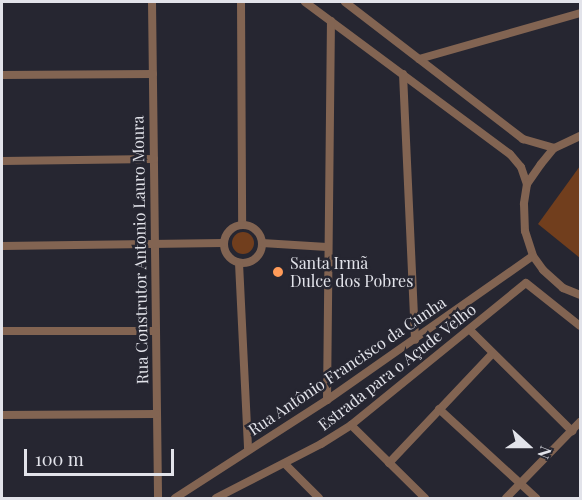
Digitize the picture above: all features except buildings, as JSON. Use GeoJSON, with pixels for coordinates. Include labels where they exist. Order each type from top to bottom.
{"type":"FeatureCollection","features":[{"type":"Feature","properties":{"kind":"street","name":"Rua Construtor Antonio Lauro Moura"},"geometry":{"type":"LineString","coordinates":[[152,2],[158,498]]}},
{"type":"Feature","properties":{"kind":"street"},"geometry":{"type":"LineString","coordinates":[[241,2],[243,225]]}},
{"type":"Feature","properties":{"kind":"street"},"geometry":{"type":"LineString","coordinates":[[304,2],[510,154],[520,167],[526,184],[525,231],[533,256],[543,270],[563,288],[580,295]]}},
{"type":"Feature","properties":{"kind":"street"},"geometry":{"type":"LineString","coordinates":[[345,2],[523,139],[554,148]]}},
{"type":"Feature","properties":{"kind":"street"},"geometry":{"type":"LineString","coordinates":[[418,59],[580,13]]}},
{"type":"Feature","properties":{"kind":"street"},"geometry":{"type":"LineString","coordinates":[[327,400],[331,21]]}},
{"type":"Feature","properties":{"kind":"street"},"geometry":{"type":"LineString","coordinates":[[2,75],[153,74]]}},
{"type":"Feature","properties":{"kind":"street"},"geometry":{"type":"LineString","coordinates":[[403,74],[415,340]]}},
{"type":"Feature","properties":{"kind":"street"},"geometry":{"type":"LineString","coordinates":[[526,184],[554,148],[580,136]]}},
{"type":"Feature","properties":{"kind":"street"},"geometry":{"type":"LineString","coordinates":[[2,161],[154,159]]}},
{"type":"Feature","properties":{"kind":"street"},"geometry":{"type":"LineString","coordinates":[[243,225],[254,228],[262,243],[255,259],[239,263],[229,258],[223,243],[227,232],[243,225]]}},
{"type":"Feature","properties":{"kind":"street"},"geometry":{"type":"LineString","coordinates":[[2,246],[223,243]]}},
{"type":"Feature","properties":{"kind":"street"},"geometry":{"type":"LineString","coordinates":[[262,243],[327,247]]}},
{"type":"Feature","properties":{"kind":"street","name":"Rua Antônio Francisco da Cunha"},"geometry":{"type":"LineString","coordinates":[[175,498],[327,400],[533,256]]}},
{"type":"Feature","properties":{"kind":"street"},"geometry":{"type":"LineString","coordinates":[[239,263],[248,450]]}},
{"type":"Feature","properties":{"kind":"street","name":"Estrada para o Açude Velho"},"geometry":{"type":"LineString","coordinates":[[216,498],[285,464],[351,425],[526,283],[580,326]]}},
{"type":"Feature","properties":{"kind":"street"},"geometry":{"type":"LineString","coordinates":[[470,330],[572,431]]}},
{"type":"Feature","properties":{"kind":"street"},"geometry":{"type":"LineString","coordinates":[[2,331],[156,331]]}},
{"type":"Feature","properties":{"kind":"street"},"geometry":{"type":"LineString","coordinates":[[389,463],[493,353]]}},
{"type":"Feature","properties":{"kind":"street"},"geometry":{"type":"LineString","coordinates":[[439,409],[536,498]]}},
{"type":"Feature","properties":{"kind":"street"},"geometry":{"type":"LineString","coordinates":[[2,415],[156,414]]}},
{"type":"Feature","properties":{"kind":"street"},"geometry":{"type":"LineString","coordinates":[[506,498],[580,422]]}},
{"type":"Feature","properties":{"kind":"street"},"geometry":{"type":"LineString","coordinates":[[351,425],[419,497]]}},
{"type":"Feature","properties":{"kind":"street"},"geometry":{"type":"LineString","coordinates":[[285,464],[313,497]]}},
{"type":"Feature","properties":{"kind":"shaded area"},"geometry":{"type":"Polygon","coordinates":[[[580,166],[580,258],[538,224],[580,166]]]}},
{"type":"Feature","properties":{"kind":"shaded area"},"geometry":{"type":"Polygon","coordinates":[[[243,232],[253,239],[254,243],[247,253],[243,254],[233,247],[232,243],[239,233],[243,232]]]}},
{"type":"Feature","properties":{"kind":"place","name":"Santa Irmã Dulce dos Pobres"},"geometry":{"type":"Point","coordinates":[278,272]}}]}
